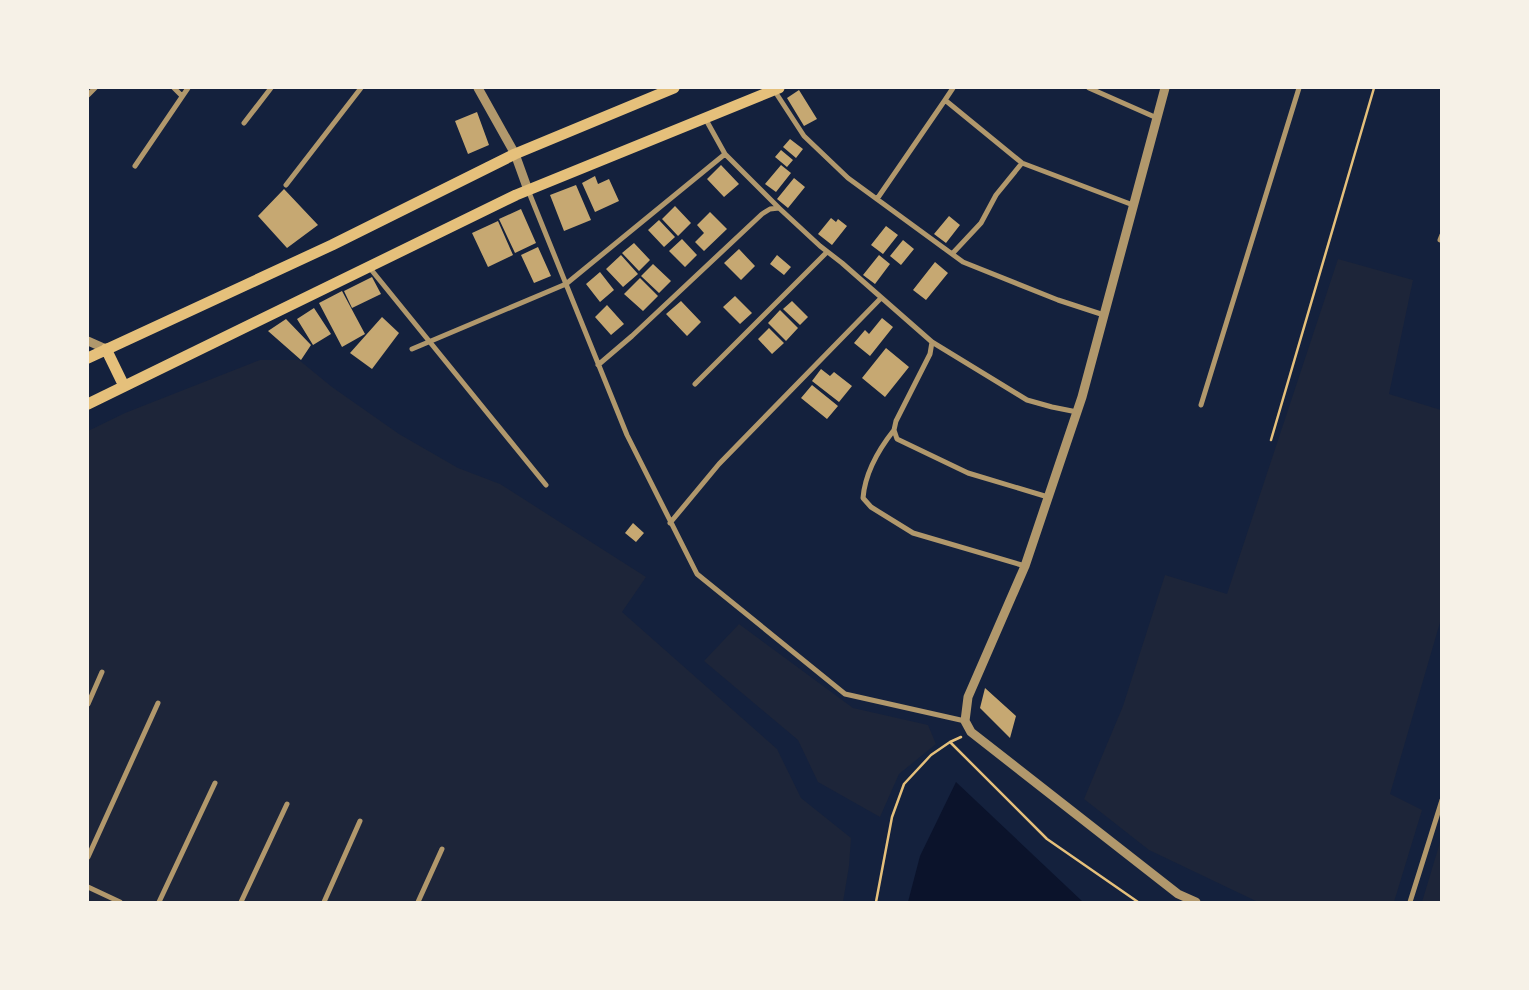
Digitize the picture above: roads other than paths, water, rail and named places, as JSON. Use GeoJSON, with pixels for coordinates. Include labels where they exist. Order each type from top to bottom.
{"type":"FeatureCollection","features":[{"type":"Feature","properties":{"kind":"main road"},"geometry":{"type":"LineString","coordinates":[[88,358],[332,245],[516,154],[674,88]]}},
{"type":"Feature","properties":{"kind":"main road"},"geometry":{"type":"LineString","coordinates":[[88,404],[528,190],[776,88]]}},
{"type":"Feature","properties":{"kind":"main road"},"geometry":{"type":"LineString","coordinates":[[106,349],[124,386]]}},
{"type":"Feature","properties":{"kind":"street"},"geometry":{"type":"LineString","coordinates":[[88,95],[95,88]]}},
{"type":"Feature","properties":{"kind":"street"},"geometry":{"type":"LineString","coordinates":[[174,88],[182,96]]}},
{"type":"Feature","properties":{"kind":"street"},"geometry":{"type":"LineString","coordinates":[[135,166],[188,88]]}},
{"type":"Feature","properties":{"kind":"street"},"geometry":{"type":"LineString","coordinates":[[244,123],[271,88]]}},
{"type":"Feature","properties":{"kind":"street"},"geometry":{"type":"LineString","coordinates":[[286,185],[361,88]]}},
{"type":"Feature","properties":{"kind":"street"},"geometry":{"type":"LineString","coordinates":[[478,88],[516,154],[528,190],[627,436],[697,574],[845,694],[965,721]]}},
{"type":"Feature","properties":{"kind":"street"},"geometry":{"type":"LineString","coordinates":[[776,88],[804,136],[848,178],[963,262],[1058,300],[1104,316]]}},
{"type":"Feature","properties":{"kind":"street"},"geometry":{"type":"LineString","coordinates":[[877,199],[953,88]]}},
{"type":"Feature","properties":{"kind":"street"},"geometry":{"type":"LineString","coordinates":[[1089,88],[1157,118]]}},
{"type":"Feature","properties":{"kind":"street"},"geometry":{"type":"LineString","coordinates":[[1165,88],[1077,412],[1025,566],[968,697],[965,721],[971,732],[1178,894],[1196,902]]}},
{"type":"Feature","properties":{"kind":"street"},"geometry":{"type":"LineString","coordinates":[[1201,405],[1299,88]]}},
{"type":"Feature","properties":{"kind":"street"},"geometry":{"type":"LineString","coordinates":[[945,100],[1022,163],[1133,205]]}},
{"type":"Feature","properties":{"kind":"street"},"geometry":{"type":"LineString","coordinates":[[705,118],[725,154],[779,208],[932,342],[1027,400],[1077,412]]}},
{"type":"Feature","properties":{"kind":"street"},"geometry":{"type":"LineString","coordinates":[[412,350],[566,284],[725,154]]}},
{"type":"Feature","properties":{"kind":"street"},"geometry":{"type":"LineString","coordinates":[[952,254],[981,223],[996,195],[1022,163]]}},
{"type":"Feature","properties":{"kind":"street"},"geometry":{"type":"LineString","coordinates":[[598,365],[632,336],[762,214],[770,209],[779,208]]}},
{"type":"Feature","properties":{"kind":"street"},"geometry":{"type":"LineString","coordinates":[[695,384],[827,252]]}},
{"type":"Feature","properties":{"kind":"street"},"geometry":{"type":"LineString","coordinates":[[368,267],[546,485]]}},
{"type":"Feature","properties":{"kind":"street"},"geometry":{"type":"LineString","coordinates":[[670,523],[719,464],[881,298]]}},
{"type":"Feature","properties":{"kind":"street"},"geometry":{"type":"LineString","coordinates":[[88,341],[106,349]]}},
{"type":"Feature","properties":{"kind":"street"},"geometry":{"type":"LineString","coordinates":[[932,342],[930,354],[896,421],[894,430],[875,460],[864,488],[863,498],[871,507],[913,533],[1025,566]]}},
{"type":"Feature","properties":{"kind":"street"},"geometry":{"type":"LineString","coordinates":[[894,430],[897,439],[968,473],[1048,497]]}},
{"type":"Feature","properties":{"kind":"street"},"geometry":{"type":"LineString","coordinates":[[88,704],[102,672]]}},
{"type":"Feature","properties":{"kind":"street"},"geometry":{"type":"LineString","coordinates":[[88,857],[158,703]]}},
{"type":"Feature","properties":{"kind":"street"},"geometry":{"type":"LineString","coordinates":[[159,902],[215,783]]}},
{"type":"Feature","properties":{"kind":"street"},"geometry":{"type":"LineString","coordinates":[[1410,902],[1442,800]]}},
{"type":"Feature","properties":{"kind":"street"},"geometry":{"type":"LineString","coordinates":[[241,902],[287,804]]}},
{"type":"Feature","properties":{"kind":"street"},"geometry":{"type":"LineString","coordinates":[[324,902],[360,822]]}},
{"type":"Feature","properties":{"kind":"street"},"geometry":{"type":"LineString","coordinates":[[418,902],[442,849]]}},
{"type":"Feature","properties":{"kind":"street"},"geometry":{"type":"LineString","coordinates":[[88,887],[120,902]]}}]}
